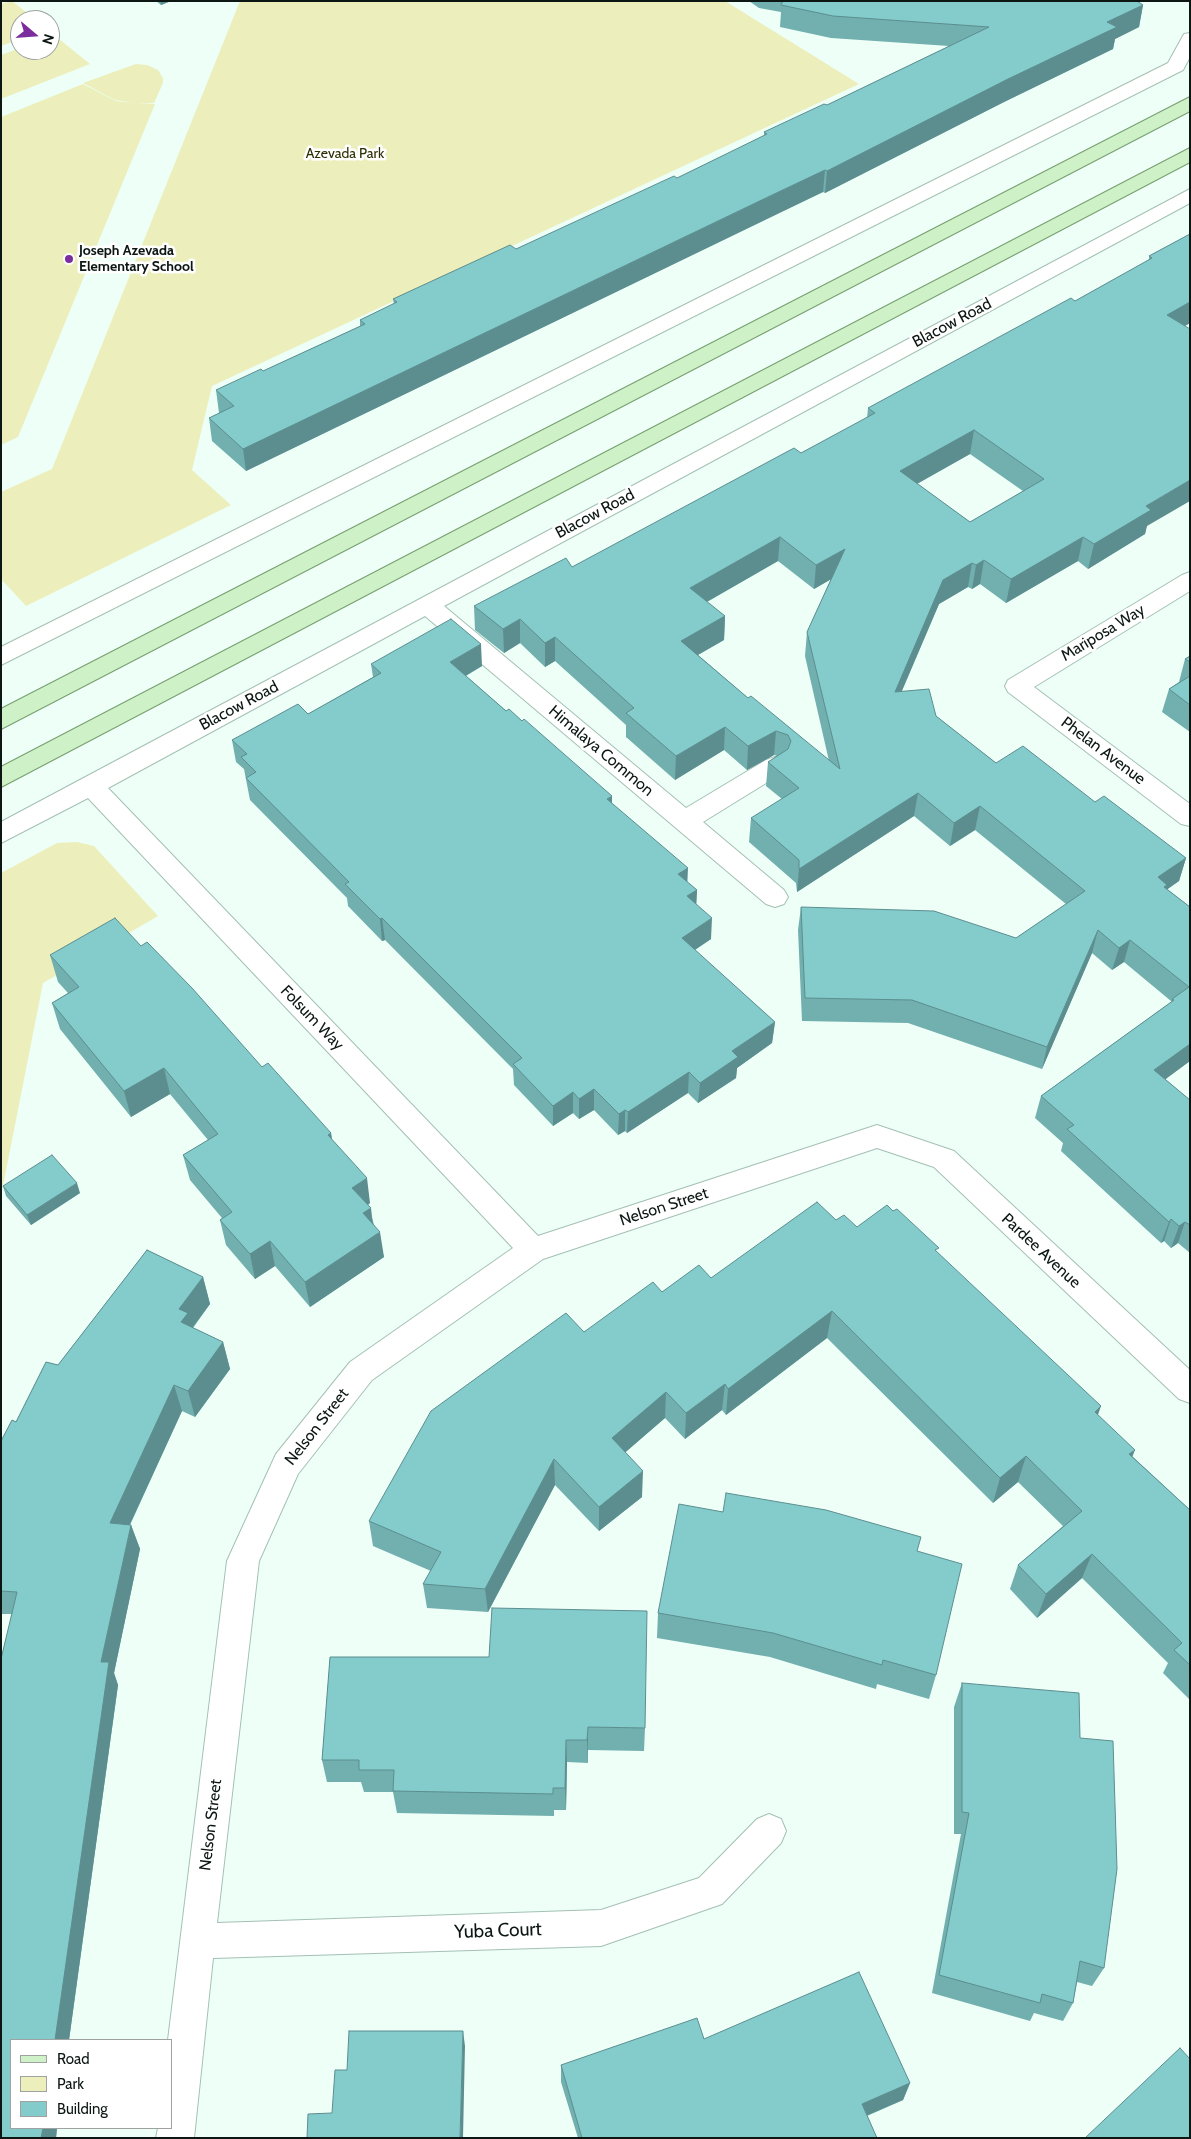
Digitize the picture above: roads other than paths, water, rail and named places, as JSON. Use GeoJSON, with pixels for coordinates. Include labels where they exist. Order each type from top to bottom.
{"type":"FeatureCollection","features":[{"type":"Feature","properties":{"kind":"main road"},"geometry":{"type":"LineString","coordinates":[[1,720],[1190,103]]}},
{"type":"Feature","properties":{"kind":"main road"},"geometry":{"type":"LineString","coordinates":[[1,778],[1190,154]]}},
{"type":"Feature","properties":{"kind":"street"},"geometry":{"type":"LineString","coordinates":[[1,658],[1176,66],[1190,38]]}},
{"type":"Feature","properties":{"kind":"street","name":"Blacow Road"},"geometry":{"type":"LineString","coordinates":[[1,834],[1190,195]]}},
{"type":"Feature","properties":{"kind":"street","name":"Mariposa Way"},"geometry":{"type":"LineString","coordinates":[[1017,686],[1190,580]]}},
{"type":"Feature","properties":{"kind":"street","name":"Himalaya Common"},"geometry":{"type":"LineString","coordinates":[[427,605],[774,897]]}},
{"type":"Feature","properties":{"kind":"street","name":"Phelan Avenue"},"geometry":{"type":"LineString","coordinates":[[1017,686],[1190,817]]}},
{"type":"Feature","properties":{"kind":"street"},"geometry":{"type":"LineString","coordinates":[[685,821],[775,766]]}},
{"type":"Feature","properties":{"kind":"street","name":"Folsum Way"},"geometry":{"type":"LineString","coordinates":[[91,786],[533,1250]]}},
{"type":"Feature","properties":{"kind":"street","name":"Nelson Street"},"geometry":{"type":"LineString","coordinates":[[175,2138],[243,1561],[287,1464],[361,1371],[533,1250],[877,1136]]}},
{"type":"Feature","properties":{"kind":"street","name":"Pardee Avenue"},"geometry":{"type":"LineString","coordinates":[[877,1136],[944,1159],[1190,1390]]}},
{"type":"Feature","properties":{"kind":"street","name":"Yuba Court"},"geometry":{"type":"LineString","coordinates":[[197,1940],[600,1928],[710,1892],[769,1831]]}},
{"type":"Feature","properties":{"kind":"place","name":"Joseph Azevada Elementary School"},"geometry":{"type":"Point","coordinates":[69,259]}},
{"type":"Feature","properties":{"kind":"park label","name":"Azevada Park"},"geometry":{"type":"Point","coordinates":[345,154]}}]}
